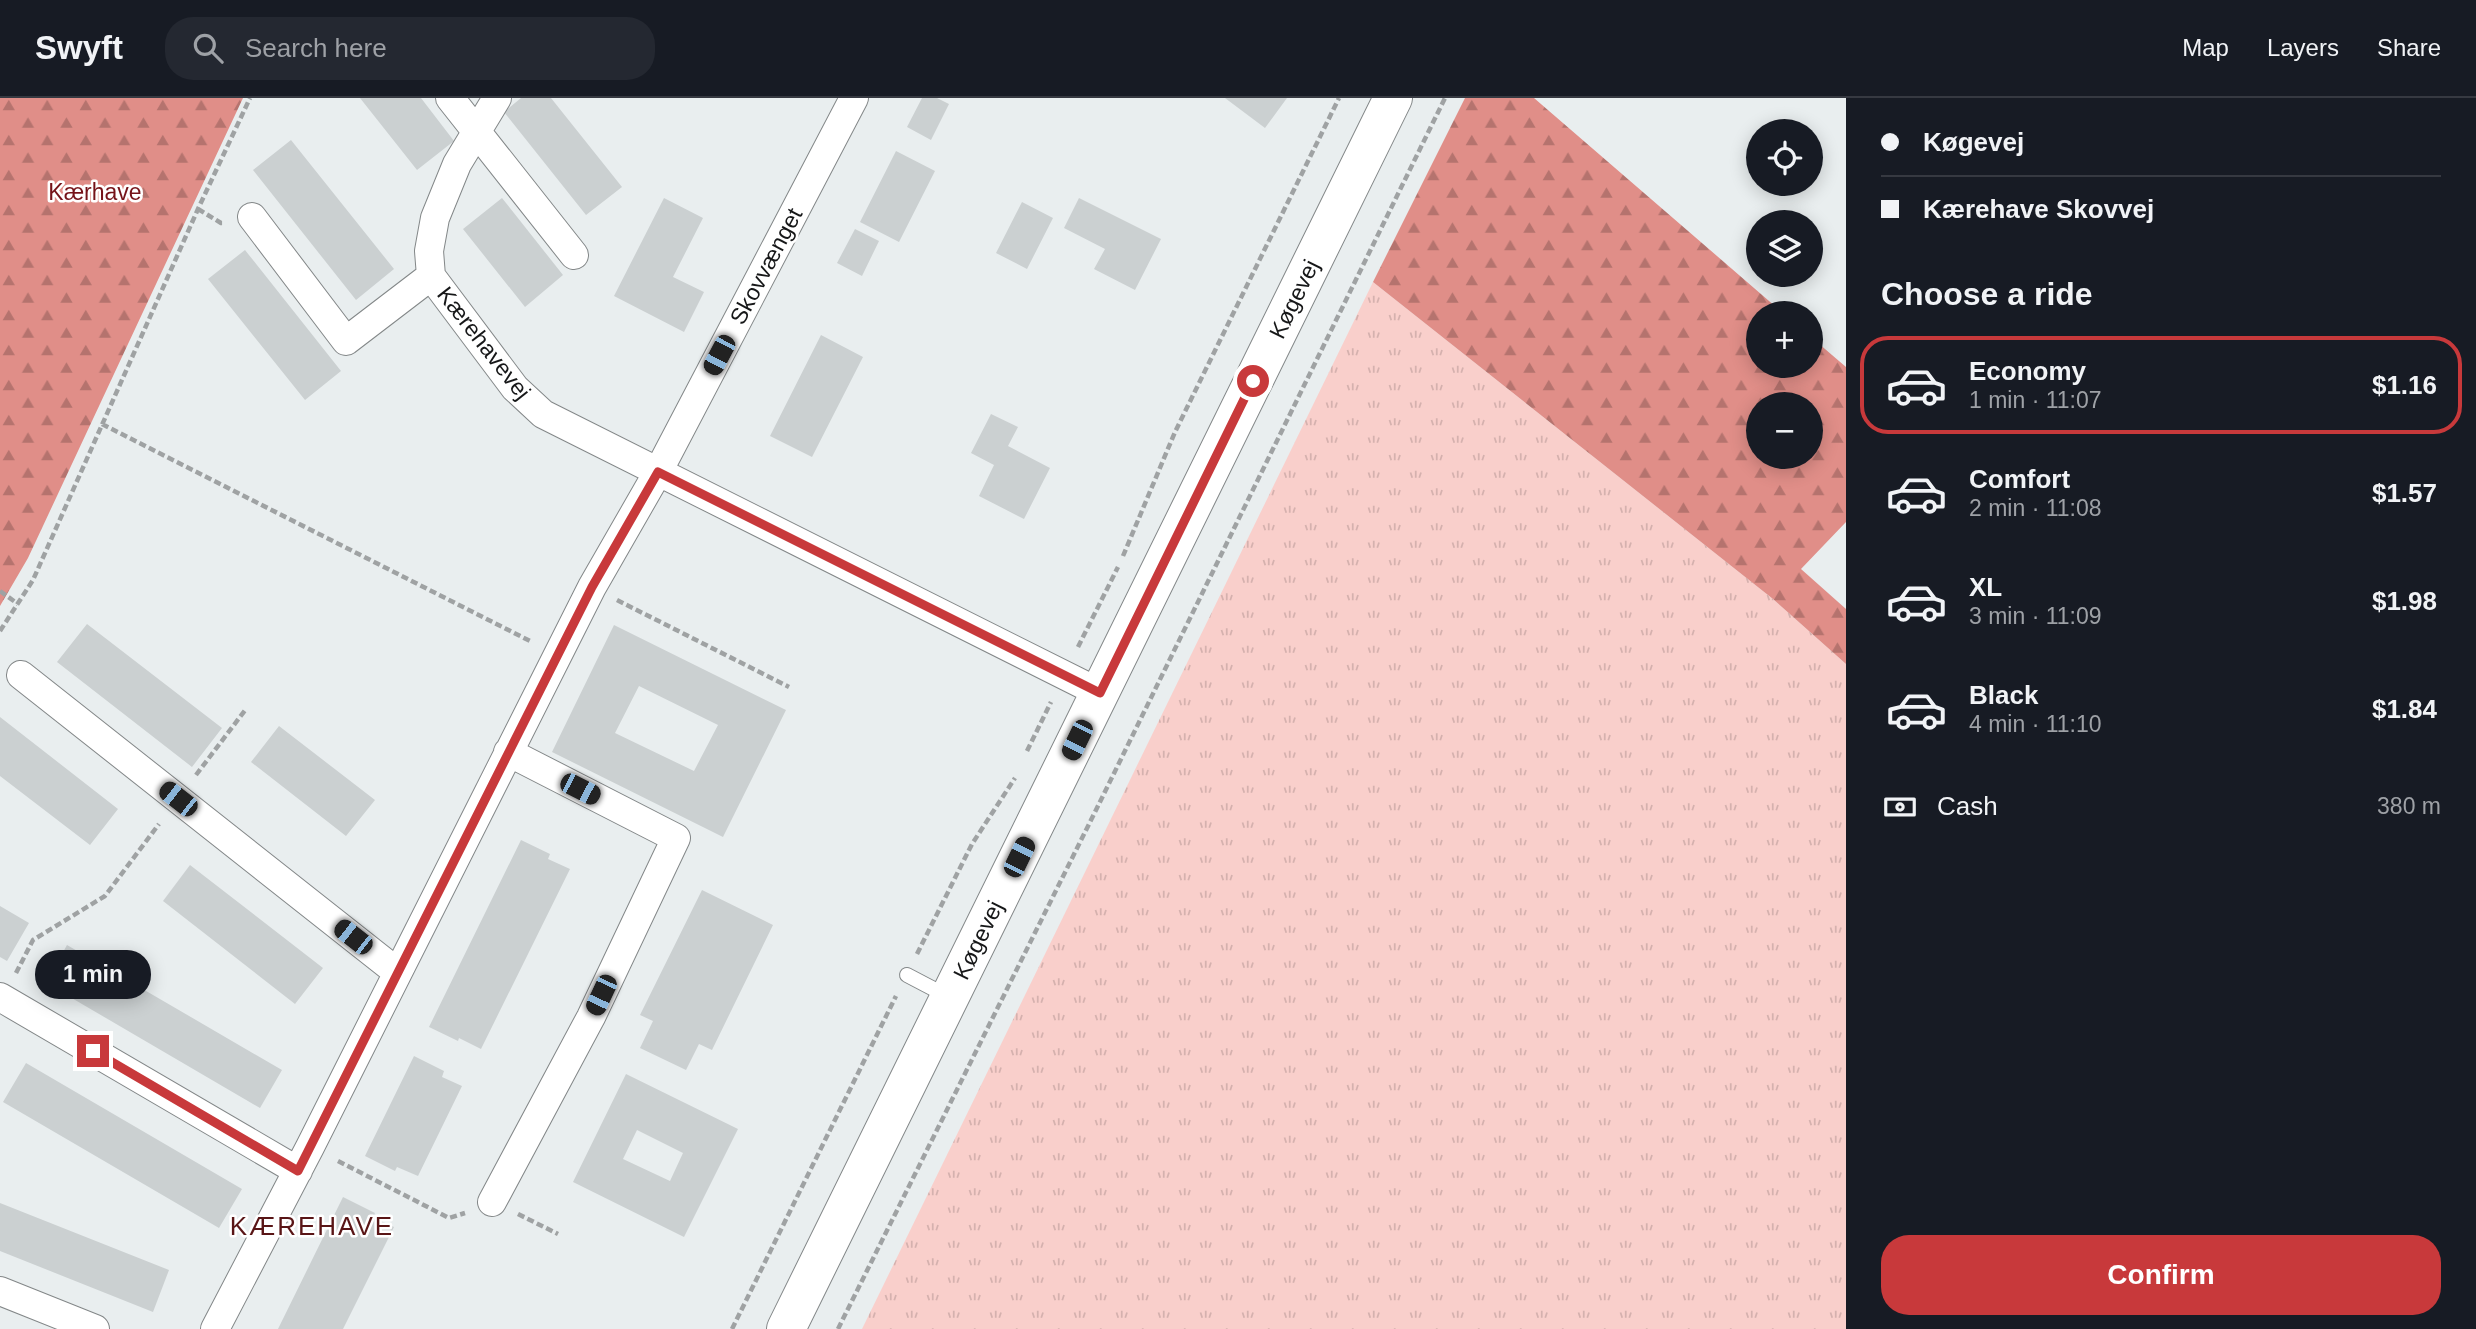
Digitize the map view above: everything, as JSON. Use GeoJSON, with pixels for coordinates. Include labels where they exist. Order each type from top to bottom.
{"type":"FeatureCollection","features":[{"type":"Feature","properties":{"kind":"main road","name":"Køgevej"},"geometry":{"type":"LineString","coordinates":[[786,1329],[1393,98]]}},
{"type":"Feature","properties":{"kind":"street"},"geometry":{"type":"LineString","coordinates":[[450,98],[574,255]]}},
{"type":"Feature","properties":{"kind":"street","name":"Kærehavevej"},"geometry":{"type":"LineString","coordinates":[[497,98],[457,164],[435,218],[429,251],[431,276],[515,388],[544,414],[1100,693]]}},
{"type":"Feature","properties":{"kind":"street","name":"Skovvænget"},"geometry":{"type":"LineString","coordinates":[[215,1329],[304,1159],[592,587],[658,472],[854,98]]}},
{"type":"Feature","properties":{"kind":"street","name":"Kærehavevej"},"geometry":{"type":"LineString","coordinates":[[252,217],[346,341],[431,276]]}},
{"type":"Feature","properties":{"kind":"street"},"geometry":{"type":"LineString","coordinates":[[21,675],[397,972]]}},
{"type":"Feature","properties":{"kind":"street"},"geometry":{"type":"LineString","coordinates":[[492,1202],[591,1017],[676,838],[508,752]]}},
{"type":"Feature","properties":{"kind":"street"},"geometry":{"type":"LineString","coordinates":[[1,997],[304,1159]]}},
{"type":"Feature","properties":{"kind":"street"},"geometry":{"type":"LineString","coordinates":[[0,1291],[95,1329]]}},
{"type":"Feature","properties":{"kind":"lane"},"geometry":{"type":"LineString","coordinates":[[907,975],[950,997]]}},
{"type":"Feature","properties":{"kind":"path"},"geometry":{"type":"LineString","coordinates":[[0,631],[33,580],[250,98]]}},
{"type":"Feature","properties":{"kind":"path"},"geometry":{"type":"LineString","coordinates":[[1025,755],[1124,555],[1175,432],[1339,98]]}},
{"type":"Feature","properties":{"kind":"path"},"geometry":{"type":"LineString","coordinates":[[838,1329],[1445,98]]}},
{"type":"Feature","properties":{"kind":"path"},"geometry":{"type":"LineString","coordinates":[[102,424],[558,655]]}},
{"type":"Feature","properties":{"kind":"path"},"geometry":{"type":"LineString","coordinates":[[592,587],[789,687]]}},
{"type":"Feature","properties":{"kind":"path"},"geometry":{"type":"LineString","coordinates":[[0,591],[18,604]]}},
{"type":"Feature","properties":{"kind":"path"},"geometry":{"type":"LineString","coordinates":[[1,997],[33,940],[105,896],[246,709]]}},
{"type":"Feature","properties":{"kind":"path"},"geometry":{"type":"LineString","coordinates":[[732,1329],[972,844],[1020,767]]}},
{"type":"Feature","properties":{"kind":"path"},"geometry":{"type":"LineString","coordinates":[[304,1159],[449,1218],[492,1202],[558,1234]]}},
{"type":"Feature","properties":{"kind":"green space","name":"Kærhave"},"geometry":{"type":"Polygon","coordinates":[[[0,98],[243,98],[28,558],[0,606],[0,98]]]}},
{"type":"Feature","properties":{"kind":"green space"},"geometry":{"type":"Polygon","coordinates":[[[1465,98],[1534,98],[1746,281],[1746,287],[1753,287],[1769,301],[1746,301],[1746,378],[1823,378],[1823,347],[1846,367],[1846,522],[1801,569],[1846,609],[1846,664],[1773,599],[1373,282],[1465,98]]]}},
{"type":"Feature","properties":{"kind":"green space"},"geometry":{"type":"Polygon","coordinates":[[[1373,282],[1773,599],[1846,664],[1846,1329],[862,1329],[1373,282]]]}},
{"type":"Feature","properties":{"kind":"building"},"geometry":{"type":"Polygon","coordinates":[[[360,98],[421,98],[454,141],[417,170],[360,98]]]}},
{"type":"Feature","properties":{"kind":"building"},"geometry":{"type":"Polygon","coordinates":[[[521,98],[551,98],[622,187],[586,215],[504,112],[521,98]]]}},
{"type":"Feature","properties":{"kind":"building"},"geometry":{"type":"Polygon","coordinates":[[[922,98],[937,98],[949,104],[931,140],[907,127],[922,98]]]}},
{"type":"Feature","properties":{"kind":"building"},"geometry":{"type":"Polygon","coordinates":[[[1225,98],[1287,98],[1265,128],[1225,98]]]}},
{"type":"Feature","properties":{"kind":"building"},"geometry":{"type":"Polygon","coordinates":[[[291,140],[394,269],[356,300],[253,170],[291,140]]]}},
{"type":"Feature","properties":{"kind":"building"},"geometry":{"type":"Polygon","coordinates":[[[896,151],[935,171],[899,242],[860,222],[896,151]]]}},
{"type":"Feature","properties":{"kind":"building"},"geometry":{"type":"Polygon","coordinates":[[[502,198],[563,275],[525,307],[463,229],[502,198]]]}},
{"type":"Feature","properties":{"kind":"building"},"geometry":{"type":"Polygon","coordinates":[[[664,198],[703,218],[673,277],[704,292],[684,332],[614,296],[664,198]]]}},
{"type":"Feature","properties":{"kind":"building"},"geometry":{"type":"Polygon","coordinates":[[[1079,198],[1161,239],[1135,290],[1094,269],[1105,249],[1064,228],[1079,198]]]}},
{"type":"Feature","properties":{"kind":"building"},"geometry":{"type":"Polygon","coordinates":[[[1022,202],[1053,218],[1027,269],[996,253],[1022,202]]]}},
{"type":"Feature","properties":{"kind":"building"},"geometry":{"type":"Polygon","coordinates":[[[855,229],[879,241],[862,276],[837,263],[855,229]]]}},
{"type":"Feature","properties":{"kind":"building"},"geometry":{"type":"Polygon","coordinates":[[[245,250],[341,371],[305,400],[208,279],[245,250]]]}},
{"type":"Feature","properties":{"kind":"building"},"geometry":{"type":"Polygon","coordinates":[[[821,335],[863,357],[812,457],[770,436],[821,335]]]}},
{"type":"Feature","properties":{"kind":"building"},"geometry":{"type":"Polygon","coordinates":[[[991,414],[1018,427],[1008,446],[1050,468],[1024,519],[979,496],[994,465],[971,453],[991,414]]]}},
{"type":"Feature","properties":{"kind":"building"},"geometry":{"type":"Polygon","coordinates":[[[87,624],[222,728],[192,767],[57,662],[87,624]]]}},
{"type":"Feature","properties":{"kind":"building"},"geometry":{"type":"Polygon","coordinates":[[[614,625],[786,710],[723,837],[552,752],[614,625]],[[639,686],[615,733],[694,771],[718,725],[639,686]]]}},
{"type":"Feature","properties":{"kind":"building"},"geometry":{"type":"Polygon","coordinates":[[[0,717],[118,809],[90,845],[0,776],[0,717]]]}},
{"type":"Feature","properties":{"kind":"building"},"geometry":{"type":"Polygon","coordinates":[[[279,726],[375,800],[346,836],[251,762],[279,726]]]}},
{"type":"Feature","properties":{"kind":"building"},"geometry":{"type":"Polygon","coordinates":[[[521,840],[550,854],[548,859],[570,869],[481,1049],[429,1027],[521,840]]]}},
{"type":"Feature","properties":{"kind":"building"},"geometry":{"type":"Polygon","coordinates":[[[190,865],[323,968],[295,1004],[163,901],[190,865]]]}},
{"type":"Feature","properties":{"kind":"building"},"geometry":{"type":"Polygon","coordinates":[[[702,890],[773,925],[712,1050],[699,1044],[686,1070],[640,1048],[653,1021],[640,1015],[702,890]]]}},
{"type":"Feature","properties":{"kind":"building"},"geometry":{"type":"Polygon","coordinates":[[[0,906],[29,923],[7,961],[0,957],[0,906]]]}},
{"type":"Feature","properties":{"kind":"building"},"geometry":{"type":"Polygon","coordinates":[[[67,945],[282,1070],[260,1108],[46,983],[67,945]]]}},
{"type":"Feature","properties":{"kind":"building"},"geometry":{"type":"Polygon","coordinates":[[[414,1056],[444,1071],[442,1077],[462,1086],[418,1176],[397,1167],[395,1171],[365,1156],[414,1056]]]}},
{"type":"Feature","properties":{"kind":"building"},"geometry":{"type":"Polygon","coordinates":[[[26,1063],[242,1189],[219,1228],[3,1102],[26,1063]]]}},
{"type":"Feature","properties":{"kind":"building"},"geometry":{"type":"Polygon","coordinates":[[[626,1074],[738,1129],[684,1237],[573,1182],[626,1074]],[[637,1130],[623,1159],[670,1181],[683,1153],[637,1130]]]}},
{"type":"Feature","properties":{"kind":"building"},"geometry":{"type":"Polygon","coordinates":[[[343,1197],[375,1213],[373,1217],[394,1227],[343,1329],[278,1329],[343,1197]]]}},
{"type":"Feature","properties":{"kind":"building"},"geometry":{"type":"Polygon","coordinates":[[[0,1203],[169,1270],[153,1312],[0,1251],[0,1203]]]}},
{"type":"Feature","properties":{"kind":"district","name":"KÆREHAVE"},"geometry":{"type":"Point","coordinates":[312,1226]}},
{"type":"Feature","properties":{"kind":"route"},"geometry":{"type":"LineString","coordinates":[[93,1051],[298,1171],[592,587],[658,472],[1100,693],[1253,381]]}}]}
